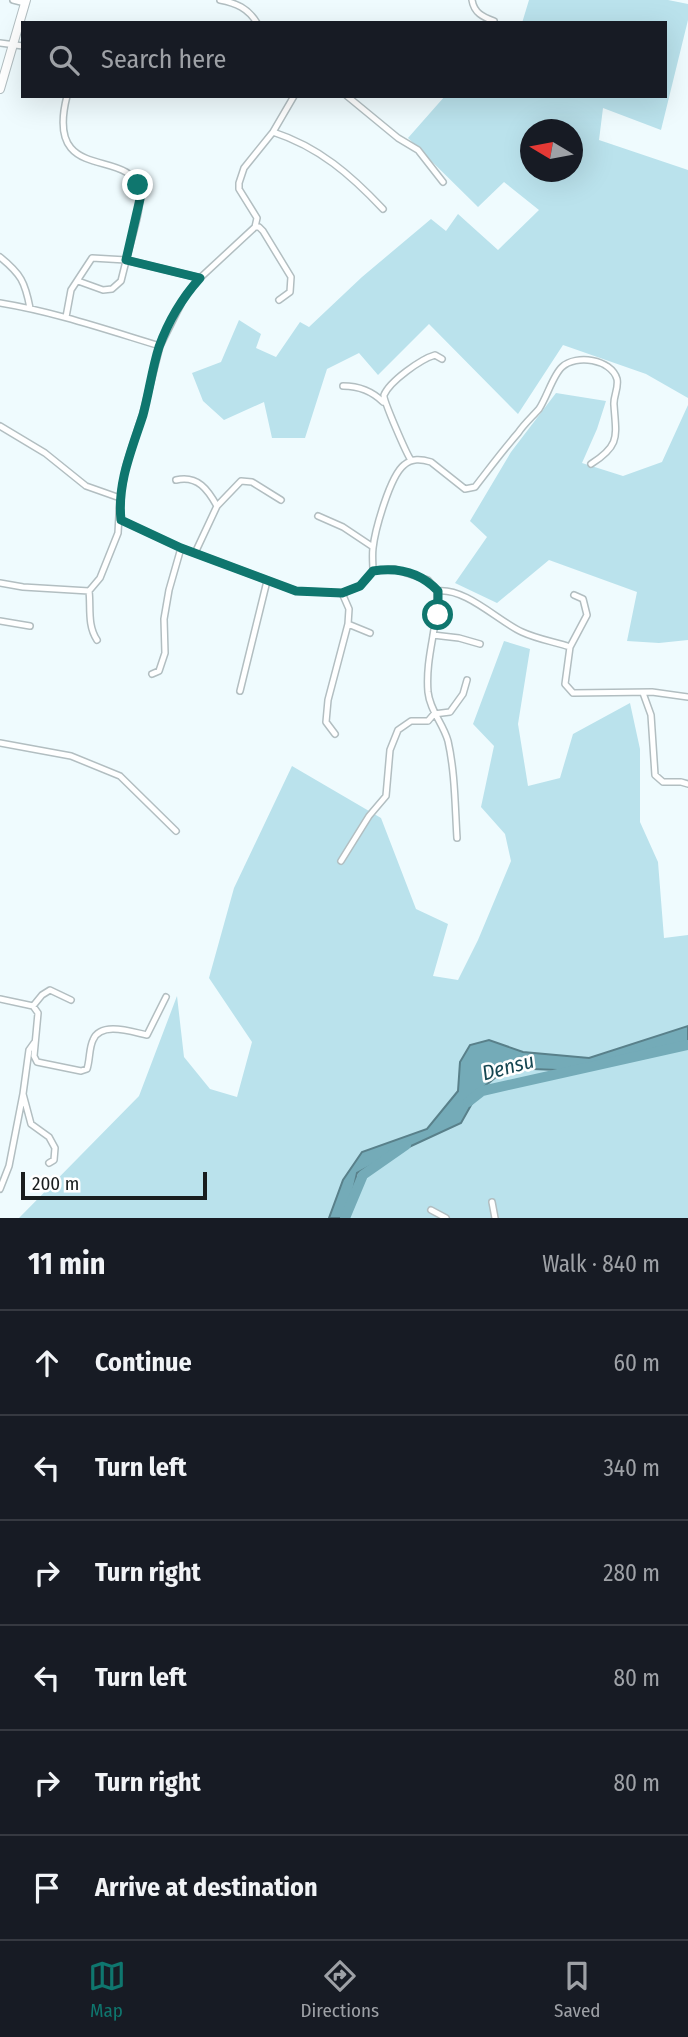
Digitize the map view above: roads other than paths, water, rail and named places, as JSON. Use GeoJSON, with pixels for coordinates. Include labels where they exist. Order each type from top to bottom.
{"type":"FeatureCollection","features":[{"type":"Feature","properties":{"kind":"street"},"geometry":{"type":"LineString","coordinates":[[13,0],[26,1],[22,21]]}},
{"type":"Feature","properties":{"kind":"street"},"geometry":{"type":"LineString","coordinates":[[220,0],[235,3],[256,21]]}},
{"type":"Feature","properties":{"kind":"street"},"geometry":{"type":"LineString","coordinates":[[472,0],[481,16],[494,20]]}},
{"type":"Feature","properties":{"kind":"street"},"geometry":{"type":"LineString","coordinates":[[0,43],[18,45],[0,89]]}},
{"type":"Feature","properties":{"kind":"street"},"geometry":{"type":"LineString","coordinates":[[67,98],[64,131],[72,151],[86,159],[129,174],[138,185],[140,199],[121,281],[112,289],[78,281]]}},
{"type":"Feature","properties":{"kind":"street"},"geometry":{"type":"LineString","coordinates":[[97,640],[92,633],[89,591],[100,578],[112,552],[121,520],[120,498],[126,466],[160,346],[185,296],[200,278],[255,227],[257,218],[239,189],[239,183],[244,168],[273,132],[293,98]]}},
{"type":"Feature","properties":{"kind":"street"},"geometry":{"type":"LineString","coordinates":[[349,98],[398,138],[418,150],[443,182]]}},
{"type":"Feature","properties":{"kind":"street"},"geometry":{"type":"LineString","coordinates":[[273,132],[296,140],[330,159],[350,174],[383,209]]}},
{"type":"Feature","properties":{"kind":"street"},"geometry":{"type":"LineString","coordinates":[[255,227],[259,227],[263,232],[291,277],[290,292],[279,300]]}},
{"type":"Feature","properties":{"kind":"street"},"geometry":{"type":"LineString","coordinates":[[0,257],[18,271],[26,287],[30,308]]}},
{"type":"Feature","properties":{"kind":"street"},"geometry":{"type":"LineString","coordinates":[[66,317],[71,290],[92,258],[126,260],[200,278]]}},
{"type":"Feature","properties":{"kind":"street"},"geometry":{"type":"LineString","coordinates":[[0,303],[66,317],[160,346]]}},
{"type":"Feature","properties":{"kind":"street"},"geometry":{"type":"LineString","coordinates":[[383,402],[384,395],[406,372],[431,356],[442,359]]}},
{"type":"Feature","properties":{"kind":"street"},"geometry":{"type":"LineString","coordinates":[[121,520],[181,548],[296,591],[342,593],[360,586],[373,571],[373,547],[393,483],[401,467],[411,460],[430,462],[465,489],[471,490],[541,406],[559,370],[571,361],[600,363],[616,376],[618,382],[614,403],[617,427],[615,439],[609,451],[591,464]]}},
{"type":"Feature","properties":{"kind":"street"},"geometry":{"type":"LineString","coordinates":[[343,386],[362,389],[383,402],[411,460]]}},
{"type":"Feature","properties":{"kind":"street"},"geometry":{"type":"LineString","coordinates":[[0,426],[45,453],[86,486],[120,498]]}},
{"type":"Feature","properties":{"kind":"street"},"geometry":{"type":"LineString","coordinates":[[176,480],[184,478],[196,481],[207,489],[217,506]]}},
{"type":"Feature","properties":{"kind":"street"},"geometry":{"type":"LineString","coordinates":[[195,553],[217,506],[242,481],[252,482],[281,500]]}},
{"type":"Feature","properties":{"kind":"street"},"geometry":{"type":"LineString","coordinates":[[318,516],[343,527],[373,547]]}},
{"type":"Feature","properties":{"kind":"street"},"geometry":{"type":"LineString","coordinates":[[152,674],[159,671],[165,653],[164,619],[181,548]]}},
{"type":"Feature","properties":{"kind":"street"},"geometry":{"type":"LineString","coordinates":[[373,571],[394,569],[411,573],[428,580],[438,591],[438,615],[428,659],[428,695],[449,747],[457,838]]}},
{"type":"Feature","properties":{"kind":"street"},"geometry":{"type":"LineString","coordinates":[[240,691],[267,581]]}},
{"type":"Feature","properties":{"kind":"street"},"geometry":{"type":"LineString","coordinates":[[0,583],[89,591]]}},
{"type":"Feature","properties":{"kind":"street"},"geometry":{"type":"LineString","coordinates":[[438,591],[445,590],[464,597],[526,634],[570,647]]}},
{"type":"Feature","properties":{"kind":"street"},"geometry":{"type":"LineString","coordinates":[[335,734],[327,722],[327,700],[348,624],[349,609],[342,593]]}},
{"type":"Feature","properties":{"kind":"street"},"geometry":{"type":"LineString","coordinates":[[574,595],[583,599],[587,615],[570,647],[565,684],[573,693],[643,692],[688,697]]}},
{"type":"Feature","properties":{"kind":"street"},"geometry":{"type":"LineString","coordinates":[[587,615],[596,618]]}},
{"type":"Feature","properties":{"kind":"street"},"geometry":{"type":"LineString","coordinates":[[0,621],[30,626]]}},
{"type":"Feature","properties":{"kind":"street"},"geometry":{"type":"LineString","coordinates":[[348,624],[370,633]]}},
{"type":"Feature","properties":{"kind":"street"},"geometry":{"type":"LineString","coordinates":[[433,635],[480,644]]}},
{"type":"Feature","properties":{"kind":"street"},"geometry":{"type":"LineString","coordinates":[[341,861],[369,816],[386,796],[390,750],[398,730],[411,722],[428,721],[434,714],[450,712],[463,694],[467,680]]}},
{"type":"Feature","properties":{"kind":"street"},"geometry":{"type":"LineString","coordinates":[[643,692],[651,715],[655,775],[663,782],[688,784]]}},
{"type":"Feature","properties":{"kind":"street"},"geometry":{"type":"LineString","coordinates":[[0,743],[71,756],[120,776],[176,831]]}},
{"type":"Feature","properties":{"kind":"street"},"geometry":{"type":"LineString","coordinates":[[681,782],[688,778]]}},
{"type":"Feature","properties":{"kind":"street"},"geometry":{"type":"LineString","coordinates":[[33,1006],[50,990],[71,999]]}},
{"type":"Feature","properties":{"kind":"street"},"geometry":{"type":"LineString","coordinates":[[0,999],[33,1006],[38,1013],[34,1056],[37,1062],[81,1071],[87,1069],[92,1040],[99,1032],[109,1029],[147,1035],[166,997]]}},
{"type":"Feature","properties":{"kind":"street"},"geometry":{"type":"LineString","coordinates":[[0,1189],[9,1166],[29,1050],[36,1040]]}},
{"type":"Feature","properties":{"kind":"street"},"geometry":{"type":"LineString","coordinates":[[23,1094],[29,1107],[31,1124],[49,1137],[55,1148],[54,1160],[49,1163]]}},
{"type":"Feature","properties":{"kind":"street"},"geometry":{"type":"LineString","coordinates":[[492,1202],[495,1218]]}},
{"type":"Feature","properties":{"kind":"street"},"geometry":{"type":"LineString","coordinates":[[431,1210],[446,1218]]}},
{"type":"Feature","properties":{"kind":"water"},"geometry":{"type":"Polygon","coordinates":[[[688,1026],[688,1044],[616,1059],[582,1071],[507,1068],[479,1091],[461,1123],[357,1173],[347,1218],[329,1218],[343,1180],[362,1152],[427,1129],[458,1091],[460,1062],[470,1045],[489,1040],[523,1052],[589,1058],[688,1026]]]}},
{"type":"Feature","properties":{"kind":"waterway","name":"Densu"},"geometry":{"type":"LineString","coordinates":[[468,1102],[482,1091],[688,1045]]}},
{"type":"Feature","properties":{"kind":"waterway","name":"Densu"},"geometry":{"type":"LineString","coordinates":[[345,1218],[363,1175],[406,1145]]}}]}
